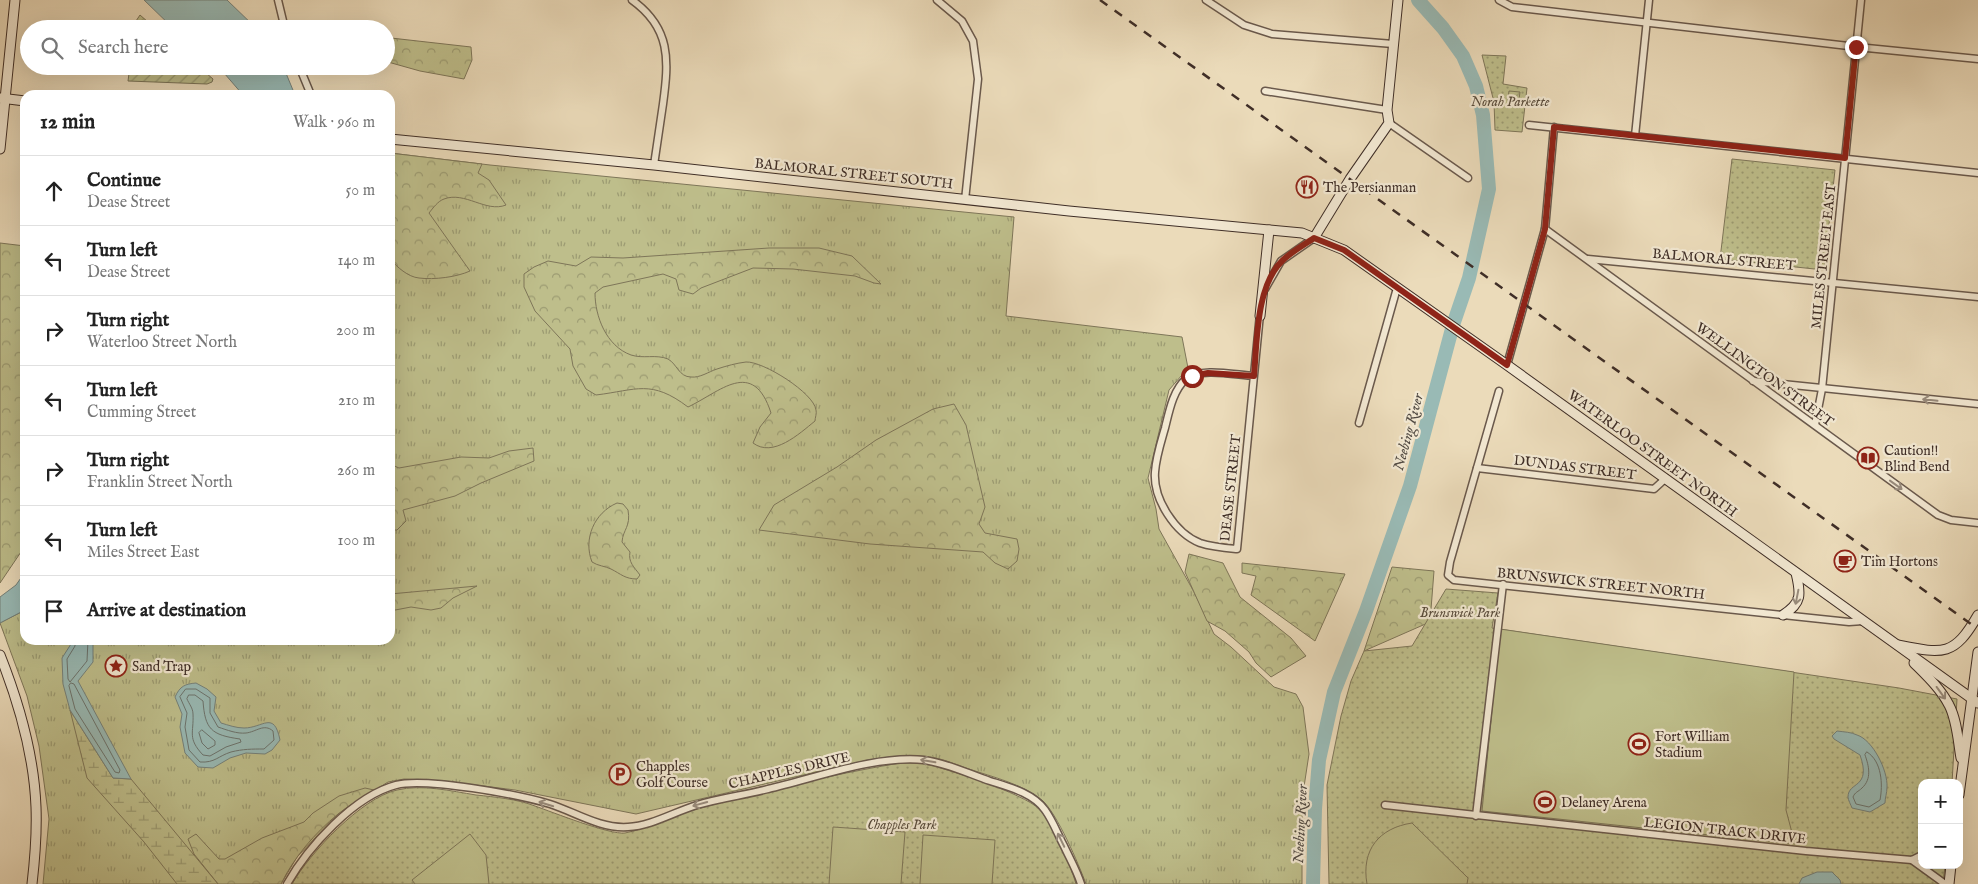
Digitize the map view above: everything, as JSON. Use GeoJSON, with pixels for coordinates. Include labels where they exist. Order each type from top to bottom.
{"type":"FeatureCollection","features":[{"type":"Feature","properties":{"kind":"main road"},"geometry":{"type":"LineString","coordinates":[[0,149],[3,98],[15,0]]}},
{"type":"Feature","properties":{"kind":"main road"},"geometry":{"type":"LineString","coordinates":[[1314,238],[1350,179],[1389,122],[1386,110],[1397,3]]}},
{"type":"Feature","properties":{"kind":"main road"},"geometry":{"type":"LineString","coordinates":[[3,98],[20,100]]}},
{"type":"Feature","properties":{"kind":"main road","name":"BALMORAL STREET SOUTH"},"geometry":{"type":"LineString","coordinates":[[395,139],[654,165],[1069,211],[1302,233],[1314,238]]}},
{"type":"Feature","properties":{"kind":"main road"},"geometry":{"type":"LineString","coordinates":[[1260,316],[1269,230]]}},
{"type":"Feature","properties":{"kind":"main road","name":"WATERLOO STREET NORTH"},"geometry":{"type":"LineString","coordinates":[[1314,238],[1344,250],[1666,478],[1975,701]]}},
{"type":"Feature","properties":{"kind":"main road"},"geometry":{"type":"LineString","coordinates":[[1783,615],[1794,608],[1798,601],[1799,586],[1796,573]]}},
{"type":"Feature","properties":{"kind":"main road"},"geometry":{"type":"LineString","coordinates":[[1896,645],[1938,651],[1951,648],[1965,637],[1978,615]]}},
{"type":"Feature","properties":{"kind":"main road"},"geometry":{"type":"LineString","coordinates":[[1896,645],[1932,681],[1948,704],[1954,721],[1963,767]]}},
{"type":"Feature","properties":{"kind":"main road"},"geometry":{"type":"LineString","coordinates":[[1961,779],[1975,701],[1978,652]]}},
{"type":"Feature","properties":{"kind":"main road"},"geometry":{"type":"LineString","coordinates":[[0,655],[24,726],[32,768],[36,822],[32,884]]}},
{"type":"Feature","properties":{"kind":"main road"},"geometry":{"type":"LineString","coordinates":[[1949,884],[1951,869]]}},
{"type":"Feature","properties":{"kind":"street"},"geometry":{"type":"LineString","coordinates":[[278,0],[283,20]]}},
{"type":"Feature","properties":{"kind":"street"},"geometry":{"type":"LineString","coordinates":[[632,0],[656,24],[666,51],[667,73],[654,165]]}},
{"type":"Feature","properties":{"kind":"street"},"geometry":{"type":"LineString","coordinates":[[937,0],[962,21],[973,41],[978,79],[965,200]]}},
{"type":"Feature","properties":{"kind":"street"},"geometry":{"type":"LineString","coordinates":[[1206,0],[1244,25],[1272,34],[1393,44]]}},
{"type":"Feature","properties":{"kind":"street"},"geometry":{"type":"LineString","coordinates":[[1499,0],[1512,7],[1856,47],[1978,59]]}},
{"type":"Feature","properties":{"kind":"street"},"geometry":{"type":"LineString","coordinates":[[1635,136],[1649,0]]}},
{"type":"Feature","properties":{"kind":"street","name":"MILES STREET EAST"},"geometry":{"type":"LineString","coordinates":[[1815,425],[1822,389],[1862,0]]}},
{"type":"Feature","properties":{"kind":"street"},"geometry":{"type":"LineString","coordinates":[[302,75],[309,90]]}},
{"type":"Feature","properties":{"kind":"street"},"geometry":{"type":"LineString","coordinates":[[1265,90],[1386,110]]}},
{"type":"Feature","properties":{"kind":"street"},"geometry":{"type":"LineString","coordinates":[[1389,122],[1468,178]]}},
{"type":"Feature","properties":{"kind":"street"},"geometry":{"type":"LineString","coordinates":[[1529,125],[1978,173]]}},
{"type":"Feature","properties":{"kind":"street"},"geometry":{"type":"LineString","coordinates":[[1507,365],[1545,229],[1554,127]]}},
{"type":"Feature","properties":{"kind":"street","name":"WELLINGTON STREET"},"geometry":{"type":"LineString","coordinates":[[1545,229],[1938,515],[1950,520],[1978,523]]}},
{"type":"Feature","properties":{"kind":"street","name":"DEASE STREET"},"geometry":{"type":"LineString","coordinates":[[1254,376],[1208,373],[1199,374],[1186,380],[1175,394],[1158,454],[1154,474],[1158,493],[1173,522],[1198,542],[1211,546],[1238,549],[1260,316],[1266,285],[1281,261],[1314,238]]}},
{"type":"Feature","properties":{"kind":"street","name":"BALMORAL STREET"},"geometry":{"type":"LineString","coordinates":[[1587,259],[1978,297]]}},
{"type":"Feature","properties":{"kind":"street"},"geometry":{"type":"LineString","coordinates":[[1359,423],[1397,288]]}},
{"type":"Feature","properties":{"kind":"street"},"geometry":{"type":"LineString","coordinates":[[1752,381],[1978,404]]}},
{"type":"Feature","properties":{"kind":"street"},"geometry":{"type":"LineString","coordinates":[[1477,468],[1499,391]]}},
{"type":"Feature","properties":{"kind":"street","name":"DUNDAS STREET"},"geometry":{"type":"LineString","coordinates":[[1477,468],[1654,489],[1666,478]]}},
{"type":"Feature","properties":{"kind":"street","name":"BRUNSWICK STREET NORTH"},"geometry":{"type":"LineString","coordinates":[[1477,468],[1450,562],[1448,575],[1454,580],[1849,622],[1863,620]]}},
{"type":"Feature","properties":{"kind":"street"},"geometry":{"type":"LineString","coordinates":[[1476,816],[1503,584]]}},
{"type":"Feature","properties":{"kind":"street","name":"CHAPPLES DRIVE"},"geometry":{"type":"LineString","coordinates":[[287,884],[311,851],[346,814],[376,794],[399,784],[440,785],[525,798],[551,805],[612,827],[626,828],[638,826],[698,804],[886,761],[914,759],[928,760],[952,767],[1006,786],[1034,799],[1046,811],[1081,884]]}},
{"type":"Feature","properties":{"kind":"street","name":"LEGION TRACK DRIVE"},"geometry":{"type":"LineString","coordinates":[[1385,805],[1806,851],[1912,860]]}},
{"type":"Feature","properties":{"kind":"street"},"geometry":{"type":"LineString","coordinates":[[1918,857],[1912,860],[1945,884]]}},
{"type":"Feature","properties":{"kind":"green space"},"geometry":{"type":"Polygon","coordinates":[[[140,15],[146,20],[137,20],[140,15]]]}},
{"type":"Feature","properties":{"kind":"green space"},"geometry":{"type":"Polygon","coordinates":[[[395,38],[471,47],[472,60],[464,79],[420,71],[395,64],[395,38]]]}},
{"type":"Feature","properties":{"kind":"green space","name":"Norah Parkette"},"geometry":{"type":"Polygon","coordinates":[[[1482,55],[1506,56],[1503,84],[1527,88],[1522,132],[1495,130],[1494,102],[1482,55]]]}},
{"type":"Feature","properties":{"kind":"green space"},"geometry":{"type":"Polygon","coordinates":[[[129,75],[208,75],[213,79],[212,82],[207,84],[128,81],[129,75]]]}},
{"type":"Feature","properties":{"kind":"green space"},"geometry":{"type":"Polygon","coordinates":[[[1509,91],[1520,92],[1518,107],[1507,106],[1509,91]]]}},
{"type":"Feature","properties":{"kind":"green space","name":"Chapples Golf Course"},"geometry":{"type":"Polygon","coordinates":[[[395,154],[490,165],[1014,217],[1006,316],[1182,337],[1188,368],[1169,390],[1148,478],[1159,529],[1194,592],[1214,634],[1231,647],[1274,687],[1296,694],[1303,707],[1309,754],[1302,800],[1302,884],[1086,884],[1061,827],[1048,807],[1034,794],[997,778],[939,759],[913,756],[868,760],[636,814],[515,790],[444,781],[404,779],[388,782],[339,813],[297,857],[281,884],[43,884],[49,819],[39,746],[27,696],[0,623],[20,613],[20,645],[395,645],[395,154]]]}},
{"type":"Feature","properties":{"kind":"green space"},"geometry":{"type":"Polygon","coordinates":[[[395,154],[482,164],[478,173],[489,180],[506,205],[498,207],[483,205],[468,199],[452,197],[440,201],[429,213],[470,271],[445,278],[431,279],[415,277],[395,264],[395,154]]]}},
{"type":"Feature","properties":{"kind":"green space"},"geometry":{"type":"Polygon","coordinates":[[[1732,159],[1835,170],[1824,270],[1720,259],[1732,159]]]}},
{"type":"Feature","properties":{"kind":"green space"},"geometry":{"type":"Polygon","coordinates":[[[0,243],[20,245],[20,553],[0,583],[0,243]]]}},
{"type":"Feature","properties":{"kind":"green space"},"geometry":{"type":"Polygon","coordinates":[[[769,248],[819,248],[852,256],[881,284],[855,276],[793,269],[753,268],[701,288],[693,294],[679,290],[676,279],[663,274],[603,287],[595,293],[597,311],[604,329],[615,345],[622,351],[640,357],[668,359],[681,373],[691,377],[701,376],[735,364],[754,363],[787,379],[807,395],[816,410],[815,421],[794,438],[769,448],[753,443],[760,427],[771,413],[764,396],[755,386],[735,383],[688,407],[675,398],[653,390],[633,389],[596,395],[586,389],[573,366],[570,349],[535,311],[524,287],[524,274],[548,261],[576,266],[591,257],[623,258],[769,248]]]}},
{"type":"Feature","properties":{"kind":"green space"},"geometry":{"type":"Polygon","coordinates":[[[954,404],[966,425],[985,507],[979,524],[985,533],[1017,539],[1019,549],[1017,561],[1008,569],[995,563],[983,552],[870,544],[759,530],[774,505],[837,467],[876,440],[933,409],[954,404]]]}},
{"type":"Feature","properties":{"kind":"green space"},"geometry":{"type":"Polygon","coordinates":[[[533,448],[534,461],[455,496],[403,510],[406,521],[395,530],[395,466],[399,468],[461,457],[489,458],[509,451],[533,448]]]}},
{"type":"Feature","properties":{"kind":"green space"},"geometry":{"type":"Polygon","coordinates":[[[617,503],[623,504],[628,510],[628,524],[622,542],[630,552],[631,562],[640,575],[637,579],[626,577],[592,562],[589,544],[592,528],[602,513],[617,503]]]}},
{"type":"Feature","properties":{"kind":"green space"},"geometry":{"type":"Polygon","coordinates":[[[1189,554],[1223,563],[1240,597],[1291,638],[1306,656],[1271,677],[1256,663],[1249,652],[1225,631],[1207,621],[1185,572],[1189,554]]]}},
{"type":"Feature","properties":{"kind":"green space"},"geometry":{"type":"Polygon","coordinates":[[[1242,563],[1345,574],[1315,641],[1251,595],[1256,576],[1242,573],[1242,563]]]}},
{"type":"Feature","properties":{"kind":"green space"},"geometry":{"type":"Polygon","coordinates":[[[1392,567],[1434,571],[1430,622],[1364,651],[1392,567]]]}},
{"type":"Feature","properties":{"kind":"green space"},"geometry":{"type":"Polygon","coordinates":[[[477,586],[453,598],[441,608],[431,610],[411,607],[395,610],[395,594],[477,586]]]}},
{"type":"Feature","properties":{"kind":"green space","name":"Brunswick Park"},"geometry":{"type":"Polygon","coordinates":[[[1446,589],[1498,593],[1492,628],[1899,688],[1957,699],[1952,779],[1918,779],[1918,869],[1945,869],[1943,884],[1329,884],[1327,785],[1341,716],[1351,681],[1364,651],[1412,646],[1446,589]]]}},
{"type":"Feature","properties":{"kind":"green space","name":"Fort William Stadium"},"geometry":{"type":"Polygon","coordinates":[[[1500,629],[1794,672],[1786,810],[1795,844],[1482,811],[1500,629]]]}},
{"type":"Feature","properties":{"kind":"green space"},"geometry":{"type":"Polygon","coordinates":[[[70,710],[113,778],[131,779],[218,884],[177,884],[144,842],[87,778],[70,710]]]}},
{"type":"Feature","properties":{"kind":"green space","name":"Chapples Park"},"geometry":{"type":"Polygon","coordinates":[[[900,763],[919,763],[945,769],[982,781],[1031,803],[1045,816],[1056,834],[1076,884],[292,884],[311,857],[353,815],[383,795],[407,788],[437,789],[513,800],[594,827],[625,833],[686,812],[739,798],[819,779],[900,763]]]}},
{"type":"Feature","properties":{"kind":"green space"},"geometry":{"type":"Polygon","coordinates":[[[365,788],[374,790],[342,811],[321,829],[299,855],[281,884],[218,884],[194,854],[188,839],[196,834],[219,859],[225,859],[262,838],[304,822],[313,813],[339,796],[365,788]]]}},
{"type":"Feature","properties":{"kind":"green space"},"geometry":{"type":"Polygon","coordinates":[[[1412,823],[1468,878],[1467,884],[1367,884],[1367,861],[1375,843],[1390,830],[1412,823]]]}},
{"type":"Feature","properties":{"kind":"green space"},"geometry":{"type":"Polygon","coordinates":[[[833,827],[905,832],[901,884],[829,884],[833,827]]]}},
{"type":"Feature","properties":{"kind":"green space"},"geometry":{"type":"Polygon","coordinates":[[[470,834],[486,855],[489,884],[415,884],[412,880],[470,834]]]}},
{"type":"Feature","properties":{"kind":"green space"},"geometry":{"type":"Polygon","coordinates":[[[923,835],[995,840],[992,884],[920,884],[923,835]]]}},
{"type":"Feature","properties":{"kind":"water"},"geometry":{"type":"Polygon","coordinates":[[[144,0],[227,0],[248,20],[165,20],[144,0]]]}},
{"type":"Feature","properties":{"kind":"water"},"geometry":{"type":"Polygon","coordinates":[[[226,75],[287,75],[293,90],[239,90],[226,75]]]}},
{"type":"Feature","properties":{"kind":"water"},"geometry":{"type":"Polygon","coordinates":[[[20,579],[20,613],[0,623],[0,597],[16,585],[20,579]]]}},
{"type":"Feature","properties":{"kind":"water"},"geometry":{"type":"Polygon","coordinates":[[[70,645],[93,645],[93,662],[78,681],[131,779],[113,778],[70,710],[63,684],[62,658],[70,645]]]}},
{"type":"Feature","properties":{"kind":"water"},"geometry":{"type":"Polygon","coordinates":[[[196,683],[216,697],[214,711],[221,723],[244,728],[271,723],[275,725],[280,740],[272,750],[265,754],[246,753],[230,758],[213,768],[198,767],[185,753],[180,727],[182,714],[175,697],[183,686],[196,683]]]}},
{"type":"Feature","properties":{"kind":"water"},"geometry":{"type":"Polygon","coordinates":[[[1837,731],[1852,733],[1863,738],[1874,749],[1882,765],[1887,780],[1885,803],[1870,812],[1852,808],[1849,801],[1849,792],[1861,779],[1863,766],[1860,755],[1834,739],[1832,736],[1837,731]]]}},
{"type":"Feature","properties":{"kind":"water"},"geometry":{"type":"Polygon","coordinates":[[[1817,872],[1832,872],[1840,880],[1841,884],[1799,884],[1802,878],[1817,872]]]}},
{"type":"Feature","properties":{"kind":"waterway","name":"Neebing River"},"geometry":{"type":"LineString","coordinates":[[1313,884],[1315,809],[1319,760],[1334,692],[1366,611],[1410,486],[1453,325],[1469,278],[1489,189],[1483,115],[1476,86],[1463,56],[1443,28],[1418,0]]}},
{"type":"Feature","properties":{"kind":"railway"},"geometry":{"type":"LineString","coordinates":[[1100,0],[1978,629]]}},
{"type":"Feature","properties":{"kind":"place","name":"The Persianman"},"geometry":{"type":"Point","coordinates":[1307,187]}},
{"type":"Feature","properties":{"kind":"place","name":"Caution!! Blind Bend"},"geometry":{"type":"Point","coordinates":[1868,458]}},
{"type":"Feature","properties":{"kind":"place","name":"Tim Hortons"},"geometry":{"type":"Point","coordinates":[1845,561]}},
{"type":"Feature","properties":{"kind":"place","name":"Sand Trap"},"geometry":{"type":"Point","coordinates":[116,666]}},
{"type":"Feature","properties":{"kind":"place","name":"Fort William Stadium"},"geometry":{"type":"Point","coordinates":[1639,744]}},
{"type":"Feature","properties":{"kind":"place","name":"Chapples Golf Course"},"geometry":{"type":"Point","coordinates":[620,774]}},
{"type":"Feature","properties":{"kind":"place","name":"Delaney Arena"},"geometry":{"type":"Point","coordinates":[1545,802]}},
{"type":"Feature","properties":{"kind":"route"},"geometry":{"type":"LineString","coordinates":[[1192,376],[1208,373],[1254,376],[1260,316],[1266,285],[1281,261],[1314,238],[1344,250],[1507,365],[1545,229],[1554,127],[1845,158],[1856,47]]}}]}
